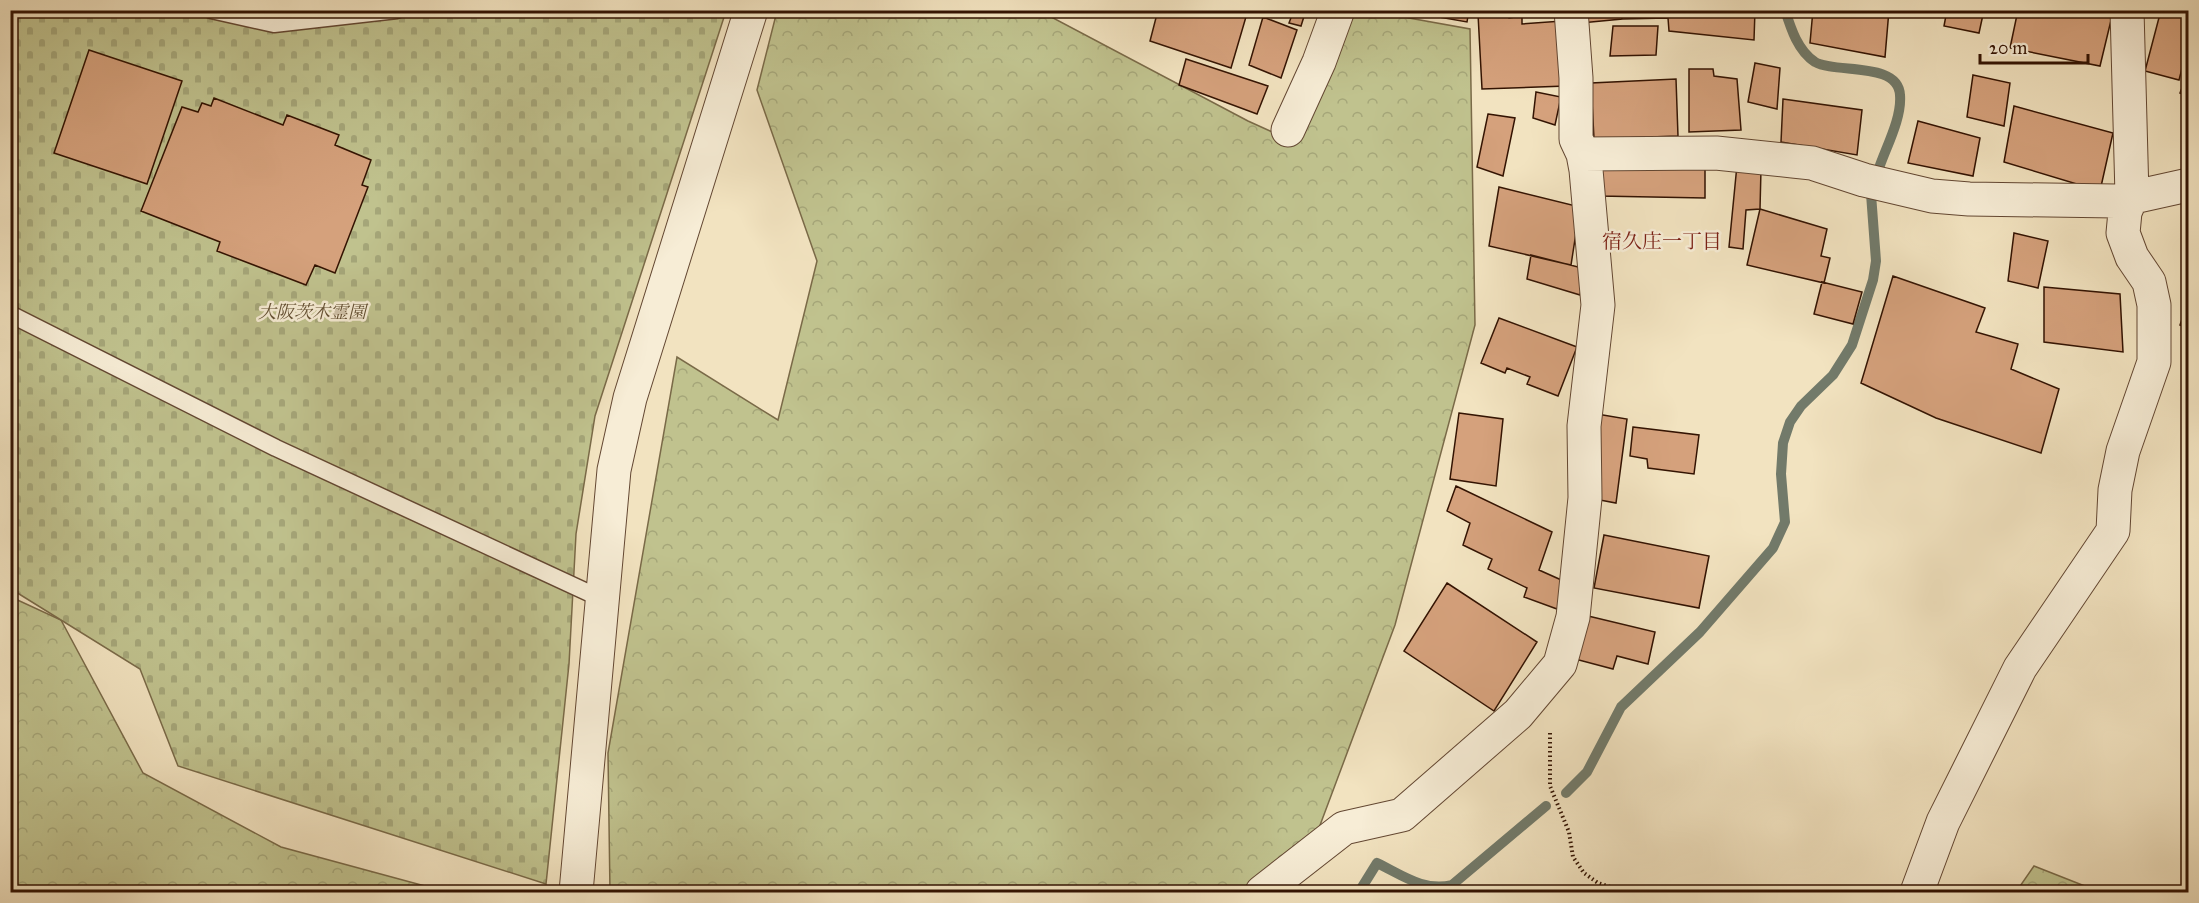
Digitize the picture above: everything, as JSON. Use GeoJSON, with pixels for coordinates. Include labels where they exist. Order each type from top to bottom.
{"type":"FeatureCollection","features":[{"type":"Feature","properties":{"kind":"street"},"geometry":{"type":"LineString","coordinates":[[576,892],[614,470],[630,398],[751,10]]}},
{"type":"Feature","properties":{"kind":"street"},"geometry":{"type":"LineString","coordinates":[[1288,130],[1319,62],[1338,10]]}},
{"type":"Feature","properties":{"kind":"street"},"geometry":{"type":"LineString","coordinates":[[1262,892],[1344,828],[1402,815],[1518,714],[1560,664],[1573,617],[1585,498],[1584,426],[1598,305],[1583,154],[1576,139],[1576,78],[1571,10]]}},
{"type":"Feature","properties":{"kind":"street"},"geometry":{"type":"LineString","coordinates":[[1917,892],[1943,822],[2020,668],[2113,531],[2115,490],[2123,451],[2154,362],[2154,305],[2149,282],[2132,256],[2123,233],[2125,212],[2132,196],[2127,10]]}},
{"type":"Feature","properties":{"kind":"street"},"geometry":{"type":"LineString","coordinates":[[1583,154],[1716,153],[1793,161],[1949,198],[2116,201],[2188,185]]}},
{"type":"Feature","properties":{"kind":"lane"},"geometry":{"type":"LineString","coordinates":[[211,10],[274,24],[397,10]]}},
{"type":"Feature","properties":{"kind":"lane"},"geometry":{"type":"LineString","coordinates":[[10,314],[276,448],[602,599]]}},
{"type":"Feature","properties":{"kind":"path"},"geometry":{"type":"LineString","coordinates":[[1551,726],[1550,786],[1569,832],[1573,857],[1584,873],[1598,883],[1626,892]]}},
{"type":"Feature","properties":{"kind":"green space","name":"大阪茨木霊園"},"geometry":{"type":"Polygon","coordinates":[[[10,11],[726,11],[595,416],[576,534],[569,664],[546,884],[178,766],[140,669],[11,589],[10,11]]]}},
{"type":"Feature","properties":{"kind":"green space"},"geometry":{"type":"Polygon","coordinates":[[[777,11],[1040,11],[1248,121],[1292,141],[1350,11],[1370,11],[1470,29],[1475,325],[1395,625],[1295,892],[610,892],[608,753],[677,357],[778,420],[817,261],[757,90],[777,11]]]}},
{"type":"Feature","properties":{"kind":"green space"},"geometry":{"type":"Polygon","coordinates":[[[11,597],[61,620],[143,773],[281,847],[447,892],[11,892],[11,597]]]}},
{"type":"Feature","properties":{"kind":"green space"},"geometry":{"type":"Polygon","coordinates":[[[2034,866],[2100,892],[2016,892],[2034,866]]]}},
{"type":"Feature","properties":{"kind":"building"},"geometry":{"type":"Polygon","coordinates":[[[1158,10],[1248,10],[1231,68],[1150,41],[1158,10]]]}},
{"type":"Feature","properties":{"kind":"building"},"geometry":{"type":"Polygon","coordinates":[[[1294,10],[1306,10],[1301,26],[1289,23],[1294,10]]]}},
{"type":"Feature","properties":{"kind":"building"},"geometry":{"type":"Polygon","coordinates":[[[1399,10],[1469,10],[1467,22],[1399,10]]]}},
{"type":"Feature","properties":{"kind":"building"},"geometry":{"type":"Polygon","coordinates":[[[1580,10],[1621,10],[1622,19],[1581,23],[1580,10]]]}},
{"type":"Feature","properties":{"kind":"building"},"geometry":{"type":"Polygon","coordinates":[[[1621,10],[1755,10],[1754,40],[1669,31],[1668,18],[1622,19],[1621,10]]]}},
{"type":"Feature","properties":{"kind":"building"},"geometry":{"type":"Polygon","coordinates":[[[1813,10],[1889,10],[1885,57],[1810,43],[1813,10]]]}},
{"type":"Feature","properties":{"kind":"building"},"geometry":{"type":"Polygon","coordinates":[[[1947,10],[1984,10],[1979,33],[1944,26],[1947,10]]]}},
{"type":"Feature","properties":{"kind":"building"},"geometry":{"type":"Polygon","coordinates":[[[2018,10],[2113,12],[2100,66],[2010,48],[2018,10]]]}},
{"type":"Feature","properties":{"kind":"building"},"geometry":{"type":"Polygon","coordinates":[[[2161,10],[2188,10],[2188,45],[2179,80],[2145,71],[2161,10]]]}},
{"type":"Feature","properties":{"kind":"building"},"geometry":{"type":"Polygon","coordinates":[[[1507,12],[1509,18],[1522,16],[1522,24],[1562,21],[1566,86],[1482,89],[1478,14],[1507,12]]]}},
{"type":"Feature","properties":{"kind":"building"},"geometry":{"type":"Polygon","coordinates":[[[1263,17],[1297,30],[1281,78],[1249,65],[1263,17]]]}},
{"type":"Feature","properties":{"kind":"building"},"geometry":{"type":"Polygon","coordinates":[[[1613,26],[1658,26],[1656,55],[1610,56],[1613,26]]]}},
{"type":"Feature","properties":{"kind":"building"},"geometry":{"type":"Polygon","coordinates":[[[89,50],[182,81],[147,184],[54,153],[89,50]]]}},
{"type":"Feature","properties":{"kind":"building"},"geometry":{"type":"Polygon","coordinates":[[[1186,59],[1268,86],[1257,114],[1179,85],[1186,59]]]}},
{"type":"Feature","properties":{"kind":"building"},"geometry":{"type":"Polygon","coordinates":[[[1755,63],[1780,68],[1777,109],[1748,102],[1755,63]]]}},
{"type":"Feature","properties":{"kind":"building"},"geometry":{"type":"Polygon","coordinates":[[[1689,69],[1713,69],[1714,76],[1737,79],[1741,130],[1689,132],[1689,69]]]}},
{"type":"Feature","properties":{"kind":"building"},"geometry":{"type":"Polygon","coordinates":[[[2188,72],[2188,96],[2180,93],[2188,72]]]}},
{"type":"Feature","properties":{"kind":"building"},"geometry":{"type":"Polygon","coordinates":[[[1973,75],[2010,83],[2004,126],[1967,117],[1973,75]]]}},
{"type":"Feature","properties":{"kind":"building"},"geometry":{"type":"Polygon","coordinates":[[[1676,79],[1678,136],[1594,139],[1591,83],[1676,79]]]}},
{"type":"Feature","properties":{"kind":"building"},"geometry":{"type":"Polygon","coordinates":[[[1536,92],[1561,97],[1555,125],[1533,118],[1536,92]]]}},
{"type":"Feature","properties":{"kind":"building"},"geometry":{"type":"Polygon","coordinates":[[[214,98],[283,125],[287,115],[339,135],[335,145],[371,160],[362,185],[368,187],[335,273],[315,265],[306,285],[217,251],[220,242],[141,211],[182,107],[198,112],[202,103],[211,106],[214,98]]]}},
{"type":"Feature","properties":{"kind":"building"},"geometry":{"type":"Polygon","coordinates":[[[1783,99],[1862,110],[1857,155],[1781,142],[1783,99]]]}},
{"type":"Feature","properties":{"kind":"building"},"geometry":{"type":"Polygon","coordinates":[[[2014,106],[2113,133],[2100,191],[2004,162],[2014,106]]]}},
{"type":"Feature","properties":{"kind":"building"},"geometry":{"type":"Polygon","coordinates":[[[1488,114],[1515,118],[1503,176],[1477,167],[1488,114]]]}},
{"type":"Feature","properties":{"kind":"building"},"geometry":{"type":"Polygon","coordinates":[[[1918,121],[1980,138],[1973,176],[1908,163],[1918,121]]]}},
{"type":"Feature","properties":{"kind":"building"},"geometry":{"type":"Polygon","coordinates":[[[1705,164],[1705,198],[1599,196],[1598,165],[1705,164]]]}},
{"type":"Feature","properties":{"kind":"building"},"geometry":{"type":"Polygon","coordinates":[[[1737,165],[1761,169],[1760,209],[1746,210],[1743,249],[1729,247],[1737,165]]]}},
{"type":"Feature","properties":{"kind":"building"},"geometry":{"type":"Polygon","coordinates":[[[1499,187],[1580,207],[1571,265],[1489,246],[1499,187]]]}},
{"type":"Feature","properties":{"kind":"building"},"geometry":{"type":"Polygon","coordinates":[[[1760,209],[1827,229],[1821,256],[1830,258],[1824,283],[1747,265],[1760,209]]]}},
{"type":"Feature","properties":{"kind":"building"},"geometry":{"type":"Polygon","coordinates":[[[2014,233],[2048,241],[2038,288],[2008,281],[2014,233]]]}},
{"type":"Feature","properties":{"kind":"building"},"geometry":{"type":"Polygon","coordinates":[[[1531,255],[1586,269],[1580,295],[1527,279],[1531,255]]]}},
{"type":"Feature","properties":{"kind":"building"},"geometry":{"type":"Polygon","coordinates":[[[1893,276],[1985,308],[1976,332],[2018,344],[2011,369],[2059,389],[2041,453],[1936,418],[1861,383],[1893,276]]]}},
{"type":"Feature","properties":{"kind":"building"},"geometry":{"type":"Polygon","coordinates":[[[1822,282],[1862,292],[1853,324],[1814,314],[1822,282]]]}},
{"type":"Feature","properties":{"kind":"building"},"geometry":{"type":"Polygon","coordinates":[[[2044,287],[2120,294],[2123,352],[2044,342],[2044,287]]]}},
{"type":"Feature","properties":{"kind":"building"},"geometry":{"type":"Polygon","coordinates":[[[2188,302],[2188,328],[2180,325],[2188,302]]]}},
{"type":"Feature","properties":{"kind":"building"},"geometry":{"type":"Polygon","coordinates":[[[1499,318],[1577,347],[1558,396],[1527,384],[1530,377],[1507,368],[1505,373],[1481,363],[1499,318]]]}},
{"type":"Feature","properties":{"kind":"building"},"geometry":{"type":"Polygon","coordinates":[[[1459,413],[1503,419],[1496,486],[1450,479],[1459,413]]]}},
{"type":"Feature","properties":{"kind":"building"},"geometry":{"type":"Polygon","coordinates":[[[1597,414],[1627,419],[1616,503],[1589,498],[1597,414]]]}},
{"type":"Feature","properties":{"kind":"building"},"geometry":{"type":"Polygon","coordinates":[[[1633,427],[1699,435],[1694,474],[1648,468],[1647,459],[1630,456],[1633,427]]]}},
{"type":"Feature","properties":{"kind":"building"},"geometry":{"type":"Polygon","coordinates":[[[1456,486],[1552,532],[1539,570],[1568,583],[1557,609],[1524,597],[1527,588],[1488,569],[1492,559],[1463,545],[1470,523],[1447,511],[1456,486]]]}},
{"type":"Feature","properties":{"kind":"building"},"geometry":{"type":"Polygon","coordinates":[[[1604,535],[1709,556],[1699,608],[1594,588],[1604,535]]]}},
{"type":"Feature","properties":{"kind":"building"},"geometry":{"type":"Polygon","coordinates":[[[1447,583],[1537,642],[1494,711],[1404,651],[1447,583]]]}},
{"type":"Feature","properties":{"kind":"building"},"geometry":{"type":"Polygon","coordinates":[[[1584,615],[1655,632],[1648,664],[1617,656],[1613,669],[1575,659],[1584,615]]]}},
{"type":"Feature","properties":{"kind":"waterway"},"geometry":{"type":"LineString","coordinates":[[1785,10],[1800,46],[1815,62],[1878,73],[1889,77],[1897,84],[1900,95],[1898,114],[1878,171]]}},
{"type":"Feature","properties":{"kind":"waterway"},"geometry":{"type":"LineString","coordinates":[[1566,793],[1587,772],[1621,707],[1700,632],[1773,548],[1785,522],[1781,474],[1783,443],[1790,422],[1801,406],[1833,375],[1852,345],[1873,280],[1876,261],[1871,194]]}},
{"type":"Feature","properties":{"kind":"waterway"},"geometry":{"type":"LineString","coordinates":[[1359,892],[1377,863],[1423,884],[1442,887],[1452,885],[1546,806]]}},
{"type":"Feature","properties":{"kind":"district","name":"宿久庄一丁目"},"geometry":{"type":"Point","coordinates":[1662,241]}}]}
